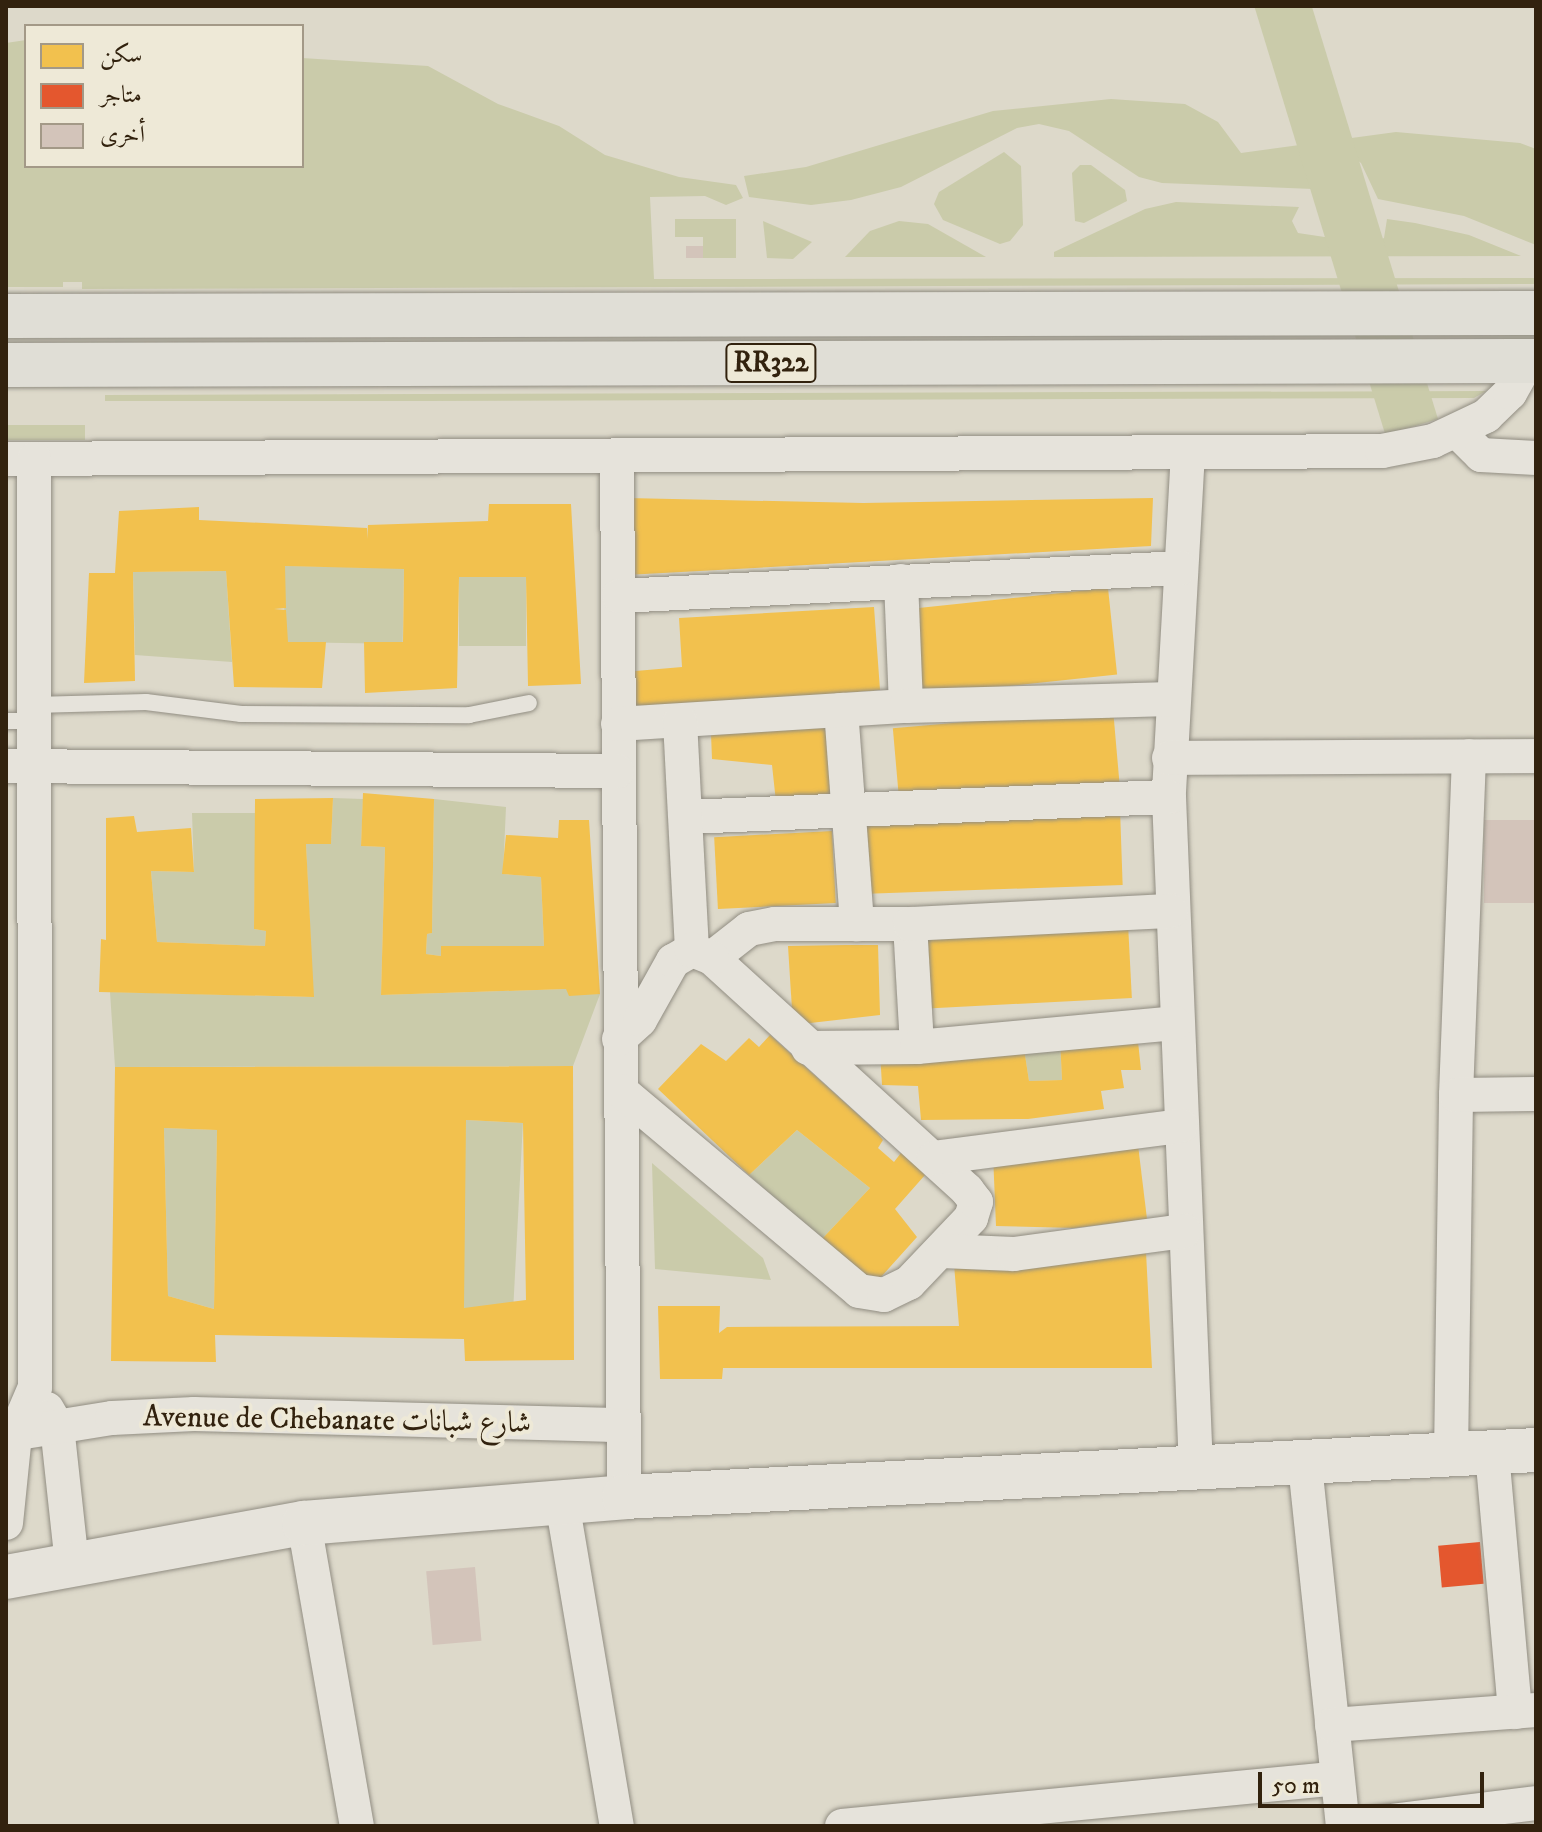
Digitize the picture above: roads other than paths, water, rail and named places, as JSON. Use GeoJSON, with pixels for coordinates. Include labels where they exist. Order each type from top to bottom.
{"type":"FeatureCollection","features":[{"type":"Feature","properties":{"kind":"main road","name":"RR322"},"geometry":{"type":"LineString","coordinates":[[6,316],[1536,313]]}},
{"type":"Feature","properties":{"kind":"main road","name":"RR322"},"geometry":{"type":"LineString","coordinates":[[6,365],[1532,361]]}},
{"type":"Feature","properties":{"kind":"main road"},"geometry":{"type":"LineString","coordinates":[[6,1577],[304,1523],[624,1497],[1305,1465],[1536,1450]]}},
{"type":"Feature","properties":{"kind":"street"},"geometry":{"type":"LineString","coordinates":[[72,1564],[57,1426],[35,1387],[20,1151],[20,766],[25,716],[20,459],[1382,451],[1457,431],[1498,406],[1532,361]]}},
{"type":"Feature","properties":{"kind":"street"},"geometry":{"type":"LineString","coordinates":[[1457,431],[1481,455],[1536,458]]}},
{"type":"Feature","properties":{"kind":"street"},"geometry":{"type":"LineString","coordinates":[[1188,452],[1171,699],[1169,797],[1175,1023],[1196,1470]]}},
{"type":"Feature","properties":{"kind":"street"},"geometry":{"type":"LineString","coordinates":[[617,456],[624,1497]]}},
{"type":"Feature","properties":{"kind":"street"},"geometry":{"type":"LineString","coordinates":[[619,596],[1181,568]]}},
{"type":"Feature","properties":{"kind":"street"},"geometry":{"type":"LineString","coordinates":[[901,581],[906,706]]}},
{"type":"Feature","properties":{"kind":"street"},"geometry":{"type":"LineString","coordinates":[[618,724],[906,706],[1171,699]]}},
{"type":"Feature","properties":{"kind":"street"},"geometry":{"type":"LineString","coordinates":[[841,710],[857,924]]}},
{"type":"Feature","properties":{"kind":"street"},"geometry":{"type":"LineString","coordinates":[[621,1091],[859,1291],[884,1295],[909,1283],[971,1218],[976,1202],[934,1158],[702,954],[680,721]]}},
{"type":"Feature","properties":{"kind":"street"},"geometry":{"type":"LineString","coordinates":[[1332,1725],[1525,1711],[1472,1454],[1456,1095],[1469,756]]}},
{"type":"Feature","properties":{"kind":"street"},"geometry":{"type":"LineString","coordinates":[[1169,758],[1536,756]]}},
{"type":"Feature","properties":{"kind":"street"},"geometry":{"type":"LineString","coordinates":[[20,766],[617,771]]}},
{"type":"Feature","properties":{"kind":"street"},"geometry":{"type":"LineString","coordinates":[[687,817],[1169,797]]}},
{"type":"Feature","properties":{"kind":"street"},"geometry":{"type":"LineString","coordinates":[[619,1039],[640,1020],[673,961],[702,954],[749,929],[1171,911]]}},
{"type":"Feature","properties":{"kind":"street"},"geometry":{"type":"LineString","coordinates":[[910,924],[917,1047]]}},
{"type":"Feature","properties":{"kind":"street"},"geometry":{"type":"LineString","coordinates":[[808,1048],[917,1047],[1175,1023]]}},
{"type":"Feature","properties":{"kind":"street"},"geometry":{"type":"LineString","coordinates":[[1456,1095],[1536,1094]]}},
{"type":"Feature","properties":{"kind":"street"},"geometry":{"type":"LineString","coordinates":[[934,1158],[1181,1126]]}},
{"type":"Feature","properties":{"kind":"street"},"geometry":{"type":"LineString","coordinates":[[942,1251],[1014,1254],[1184,1231]]}},
{"type":"Feature","properties":{"kind":"street"},"geometry":{"type":"LineString","coordinates":[[6,1523],[10,1434],[35,1387]]}},
{"type":"Feature","properties":{"kind":"street","name":"Avenue de Chebanate شارع شبانات"},"geometry":{"type":"LineString","coordinates":[[10,1434],[57,1426],[194,1414],[622,1425]]}},
{"type":"Feature","properties":{"kind":"street"},"geometry":{"type":"LineString","coordinates":[[1305,1465],[1343,1826]]}},
{"type":"Feature","properties":{"kind":"street"},"geometry":{"type":"LineString","coordinates":[[562,1502],[617,1826]]}},
{"type":"Feature","properties":{"kind":"street"},"geometry":{"type":"LineString","coordinates":[[304,1523],[357,1826]]}},
{"type":"Feature","properties":{"kind":"street"},"geometry":{"type":"LineString","coordinates":[[842,1826],[987,1819],[1337,1778]]}},
{"type":"Feature","properties":{"kind":"street"},"geometry":{"type":"LineString","coordinates":[[1350,1826],[1536,1803]]}},
{"type":"Feature","properties":{"kind":"lane"},"geometry":{"type":"LineString","coordinates":[[25,716],[146,702],[241,714],[469,715],[529,703]]}}]}
